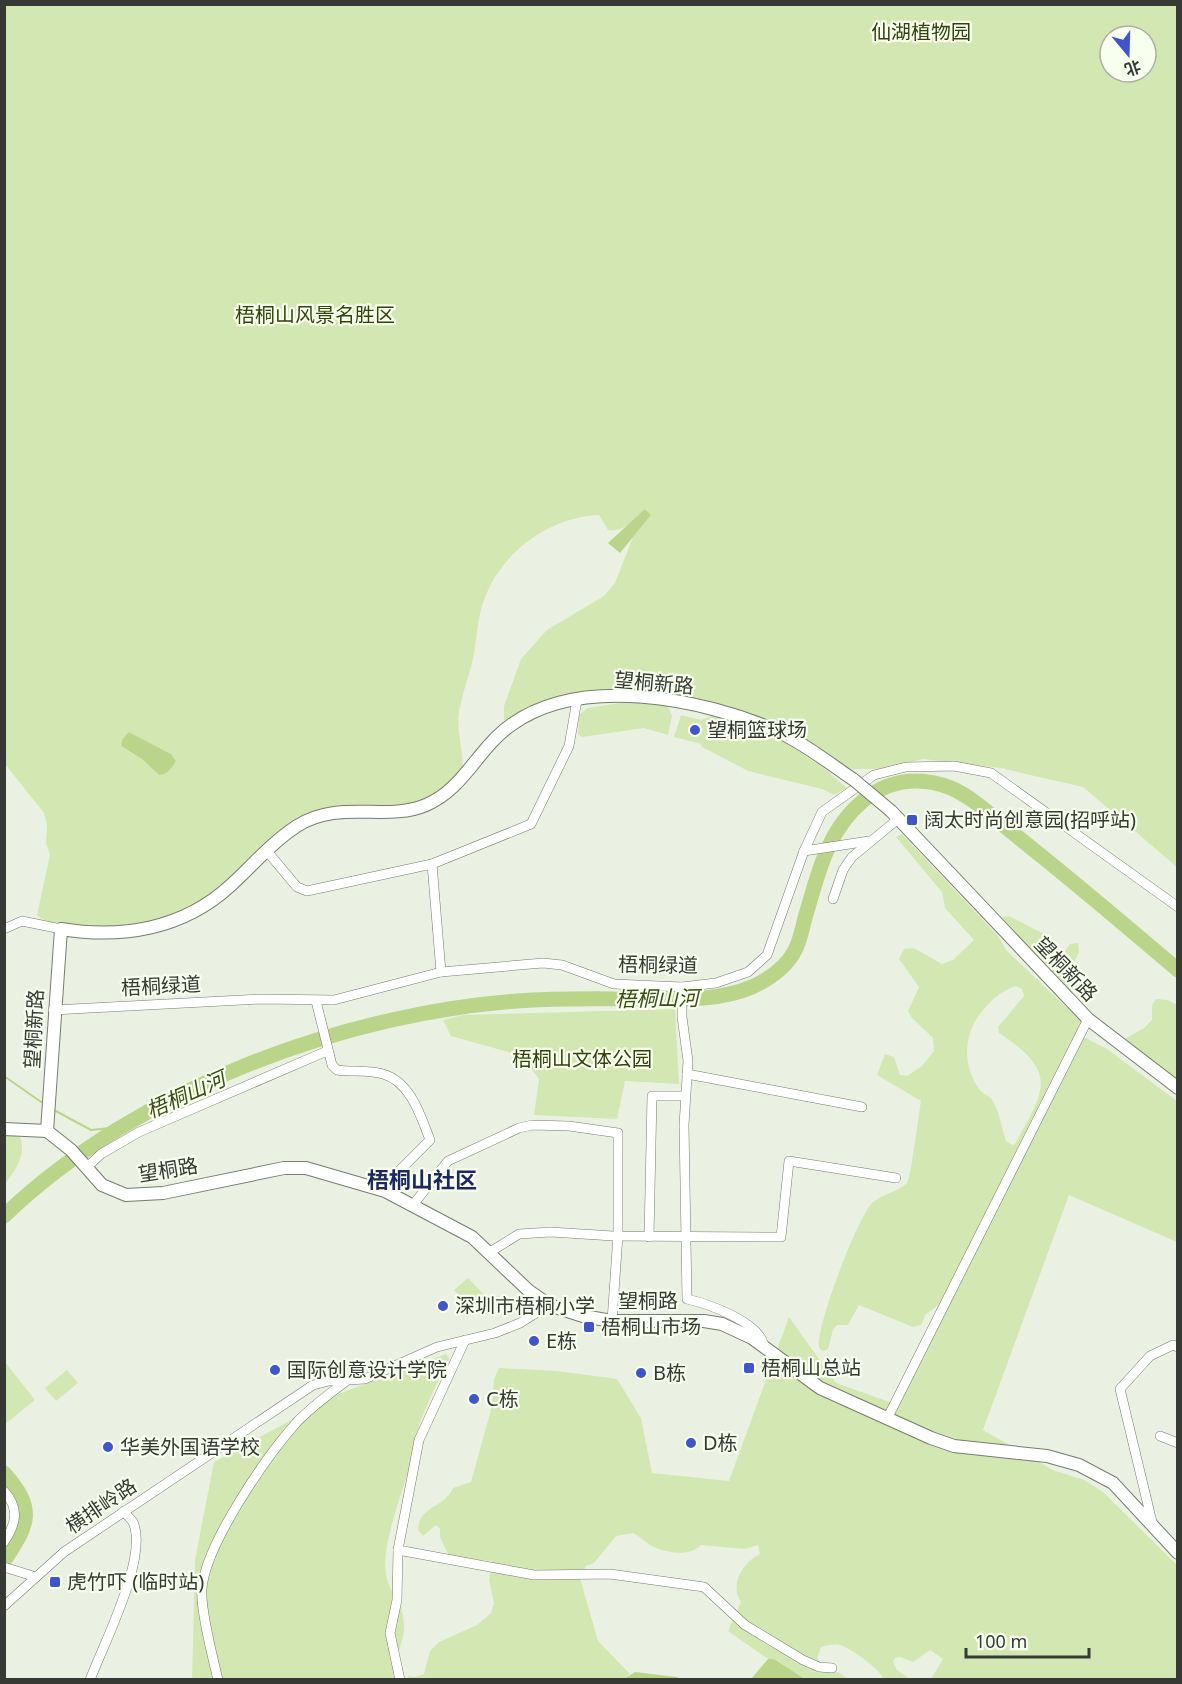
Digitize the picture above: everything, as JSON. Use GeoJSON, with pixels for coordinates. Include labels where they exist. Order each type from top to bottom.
{"type":"FeatureCollection","features":[{"type":"Feature","properties":{"kind":"street","name":"望桐新路"},"geometry":{"type":"LineString","coordinates":[[4,929],[22,921],[80,932],[130,932],[177,921],[217,897],[266,850],[298,826],[327,814],[412,809],[424,806],[461,780],[494,740],[510,725],[552,706],[577,700],[638,697],[672,700],[713,709],[779,732],[854,780],[894,815],[1088,1019],[1178,1088]]}},
{"type":"Feature","properties":{"kind":"street"},"geometry":{"type":"LineString","coordinates":[[266,850],[297,887],[308,891],[432,864],[531,824],[569,746],[577,700]]}},
{"type":"Feature","properties":{"kind":"street","name":"梧桐绿道"},"geometry":{"type":"LineString","coordinates":[[53,1010],[261,999],[334,1000],[441,972],[543,963],[562,965],[614,984],[682,990],[716,983],[748,972],[763,961],[822,812],[874,775],[921,766],[975,767],[991,773],[1178,907]]}},
{"type":"Feature","properties":{"kind":"street"},"geometry":{"type":"LineString","coordinates":[[833,899],[843,870],[852,857],[894,815]]}},
{"type":"Feature","properties":{"kind":"street"},"geometry":{"type":"LineString","coordinates":[[808,850],[869,841]]}},
{"type":"Feature","properties":{"kind":"street"},"geometry":{"type":"LineString","coordinates":[[432,864],[441,972]]}},
{"type":"Feature","properties":{"kind":"street","name":"望桐新路"},"geometry":{"type":"LineString","coordinates":[[48,1126],[53,1010],[61,929]]}},
{"type":"Feature","properties":{"kind":"street"},"geometry":{"type":"LineString","coordinates":[[682,990],[687,1074],[685,1237],[687,1299],[712,1305],[748,1325],[763,1339],[765,1347]]}},
{"type":"Feature","properties":{"kind":"street"},"geometry":{"type":"LineString","coordinates":[[316,1001],[320,1026],[332,1065],[337,1071],[382,1073],[394,1079],[419,1111],[430,1140],[428,1145],[400,1170],[385,1191]]}},
{"type":"Feature","properties":{"kind":"street"},"geometry":{"type":"LineString","coordinates":[[888,1417],[1088,1019]]}},
{"type":"Feature","properties":{"kind":"street"},"geometry":{"type":"LineString","coordinates":[[86,1168],[101,1155],[139,1132],[326,1049]]}},
{"type":"Feature","properties":{"kind":"street"},"geometry":{"type":"LineString","coordinates":[[687,1074],[862,1107]]}},
{"type":"Feature","properties":{"kind":"street"},"geometry":{"type":"LineString","coordinates":[[649,1237],[652,1096],[686,1096]]}},
{"type":"Feature","properties":{"kind":"street"},"geometry":{"type":"LineString","coordinates":[[412,1206],[448,1161],[519,1128],[541,1125],[618,1133],[618,1236],[612,1321]]}},
{"type":"Feature","properties":{"kind":"street"},"geometry":{"type":"LineString","coordinates":[[4,1130],[48,1126]]}},
{"type":"Feature","properties":{"kind":"street","name":"望桐路"},"geometry":{"type":"LineString","coordinates":[[48,1126],[102,1185],[126,1195],[163,1193],[284,1168],[306,1168],[385,1191],[472,1237],[529,1291],[549,1305],[583,1316],[612,1321],[713,1322],[738,1330],[820,1388],[931,1438],[954,1446],[1047,1456],[1079,1465],[1113,1483],[1154,1530],[1178,1553]]}},
{"type":"Feature","properties":{"kind":"street"},"geometry":{"type":"LineString","coordinates":[[490,1252],[519,1234],[552,1232],[649,1237],[781,1237],[789,1161],[896,1178]]}},
{"type":"Feature","properties":{"kind":"street","name":"横排岭路"},"geometry":{"type":"LineString","coordinates":[[4,1606],[64,1552],[313,1385],[329,1381],[345,1382],[365,1379],[419,1353],[504,1329],[549,1305]]}},
{"type":"Feature","properties":{"kind":"street"},"geometry":{"type":"LineString","coordinates":[[400,1680],[390,1633],[397,1599],[398,1550],[418,1440],[465,1340]]}},
{"type":"Feature","properties":{"kind":"street"},"geometry":{"type":"LineString","coordinates":[[1154,1530],[1120,1389],[1150,1356],[1173,1345],[1178,1347]]}},
{"type":"Feature","properties":{"kind":"street"},"geometry":{"type":"LineString","coordinates":[[218,1680],[202,1590],[206,1570],[237,1507],[267,1461],[297,1422],[345,1382]]}},
{"type":"Feature","properties":{"kind":"street"},"geometry":{"type":"LineString","coordinates":[[1160,1436],[1178,1443]]}},
{"type":"Feature","properties":{"kind":"street"},"geometry":{"type":"LineString","coordinates":[[4,1491],[16,1512],[13,1529],[4,1542]]}},
{"type":"Feature","properties":{"kind":"street"},"geometry":{"type":"LineString","coordinates":[[90,1680],[131,1574],[136,1548],[133,1523],[124,1512]]}},
{"type":"Feature","properties":{"kind":"street"},"geometry":{"type":"LineString","coordinates":[[398,1550],[534,1575],[610,1574],[704,1587],[745,1625],[802,1660],[819,1667],[832,1668]]}},
{"type":"Feature","properties":{"kind":"street"},"geometry":{"type":"LineString","coordinates":[[4,1567],[36,1577]]}},
{"type":"Feature","properties":{"kind":"green space","name":"梧桐山风景名胜区"},"geometry":{"type":"Polygon","coordinates":[[[5,5],[1177,5],[1177,867],[1083,787],[1000,768],[923,759],[886,769],[852,769],[764,720],[655,693],[572,698],[509,721],[504,720],[504,706],[521,659],[547,630],[604,596],[615,583],[633,537],[651,515],[646,509],[629,524],[614,530],[608,530],[599,515],[580,517],[562,523],[545,530],[529,541],[502,567],[484,600],[478,622],[473,659],[459,712],[462,776],[412,809],[341,805],[320,811],[238,878],[208,898],[177,914],[145,926],[111,931],[54,924],[37,915],[50,855],[46,843],[47,825],[44,813],[5,764],[5,5]],[[129,732],[121,746],[142,759],[159,775],[171,769],[176,761],[171,754],[129,732]]]}},
{"type":"Feature","properties":{"kind":"green space"},"geometry":{"type":"Polygon","coordinates":[[[626,702],[668,706],[672,716],[668,735],[644,728],[582,737],[578,734],[579,715],[588,708],[626,702]]]}},
{"type":"Feature","properties":{"kind":"green space"},"geometry":{"type":"Polygon","coordinates":[[[681,715],[701,720],[713,716],[782,740],[825,769],[847,788],[834,795],[822,789],[748,771],[702,747],[701,744],[674,737],[681,715]]]}},
{"type":"Feature","properties":{"kind":"green space"},"geometry":{"type":"Polygon","coordinates":[[[902,834],[998,936],[1007,951],[1083,1023],[945,1300],[926,1314],[921,1325],[913,1327],[859,1305],[848,1325],[837,1325],[833,1330],[828,1349],[823,1351],[819,1348],[823,1319],[838,1274],[865,1213],[880,1197],[907,1183],[911,1170],[921,1101],[877,1075],[885,1054],[894,1057],[900,1075],[907,1076],[922,1066],[934,1051],[933,1038],[912,1018],[908,1011],[919,987],[899,959],[904,949],[914,948],[942,964],[953,960],[974,940],[945,908],[942,892],[896,837],[902,834]],[[1016,986],[1010,988],[1000,994],[980,1014],[970,1032],[967,1051],[974,1080],[980,1091],[993,1101],[1006,1141],[1012,1145],[1015,1144],[1034,1109],[1041,1082],[1038,1070],[1031,1059],[999,1033],[998,1027],[1024,996],[1022,989],[1016,986]]]}},
{"type":"Feature","properties":{"kind":"green space"},"geometry":{"type":"Polygon","coordinates":[[[1009,916],[1044,934],[1060,952],[1065,951],[1070,944],[1078,943],[1079,952],[1071,969],[1079,983],[1069,992],[998,923],[1002,917],[1009,916]]]}},
{"type":"Feature","properties":{"kind":"green space"},"geometry":{"type":"Polygon","coordinates":[[[1156,999],[1168,1000],[1177,1005],[1177,1080],[1123,1040],[1144,1028],[1152,1020],[1152,1005],[1156,999]]]}},
{"type":"Feature","properties":{"kind":"green space","name":"梧桐山文体公园"},"geometry":{"type":"Polygon","coordinates":[[[675,1009],[679,1084],[625,1081],[617,1119],[534,1115],[539,1079],[522,1056],[451,1036],[443,1020],[463,1015],[675,1009]]]}},
{"type":"Feature","properties":{"kind":"green space"},"geometry":{"type":"Polygon","coordinates":[[[1084,1037],[1107,1049],[1177,1101],[1177,1242],[1069,1195],[983,1430],[1053,1470],[1084,1480],[1103,1492],[1177,1565],[1177,1679],[931,1679],[943,1659],[930,1650],[913,1662],[900,1657],[895,1658],[893,1662],[897,1670],[910,1679],[883,1679],[877,1670],[845,1647],[828,1645],[821,1647],[817,1658],[829,1671],[838,1672],[848,1679],[805,1679],[774,1659],[768,1659],[728,1631],[741,1602],[737,1581],[748,1562],[760,1554],[758,1545],[745,1549],[701,1545],[691,1551],[672,1552],[654,1547],[633,1533],[616,1536],[594,1563],[586,1566],[580,1578],[598,1641],[630,1674],[624,1679],[409,1680],[408,1676],[415,1677],[424,1674],[430,1651],[439,1642],[477,1625],[491,1613],[494,1603],[489,1580],[492,1561],[449,1556],[440,1537],[440,1529],[436,1525],[423,1536],[418,1530],[419,1522],[427,1511],[444,1500],[453,1488],[471,1482],[492,1406],[494,1379],[499,1368],[557,1371],[617,1379],[641,1418],[652,1473],[729,1481],[789,1317],[836,1383],[898,1405],[1084,1037]]]}},
{"type":"Feature","properties":{"kind":"green space"},"geometry":{"type":"Polygon","coordinates":[[[4,1134],[20,1137],[22,1143],[21,1156],[5,1184],[4,1134]]]}},
{"type":"Feature","properties":{"kind":"green space"},"geometry":{"type":"Polygon","coordinates":[[[468,1278],[491,1302],[478,1314],[454,1290],[468,1278]]]}},
{"type":"Feature","properties":{"kind":"green space"},"geometry":{"type":"Polygon","coordinates":[[[446,1354],[449,1359],[426,1408],[417,1434],[412,1461],[387,1548],[386,1574],[390,1587],[399,1602],[404,1625],[395,1679],[192,1680],[195,1560],[214,1462],[341,1393],[446,1354]]]}},
{"type":"Feature","properties":{"kind":"green space"},"geometry":{"type":"Polygon","coordinates":[[[5,1362],[35,1400],[4,1424],[5,1362]]]}},
{"type":"Feature","properties":{"kind":"green space"},"geometry":{"type":"Polygon","coordinates":[[[67,1370],[78,1383],[56,1401],[45,1388],[67,1370]]]}},
{"type":"Feature","properties":{"kind":"shaded area"},"geometry":{"type":"Polygon","coordinates":[[[645,509],[651,515],[620,553],[608,543],[645,509]]]}},
{"type":"Feature","properties":{"kind":"shaded area"},"geometry":{"type":"Polygon","coordinates":[[[129,732],[171,754],[176,761],[171,769],[159,775],[142,759],[121,746],[122,740],[129,732]]]}},
{"type":"Feature","properties":{"kind":"shaded area"},"geometry":{"type":"Polygon","coordinates":[[[768,1659],[774,1659],[805,1679],[751,1679],[768,1659]]]}},
{"type":"Feature","properties":{"kind":"shaded area"},"geometry":{"type":"Polygon","coordinates":[[[635,1672],[677,1677],[680,1679],[624,1679],[635,1672]]]}},
{"type":"Feature","properties":{"kind":"waterway","name":"梧桐山河"},"geometry":{"type":"LineString","coordinates":[[4,1216],[57,1170],[117,1130],[182,1094],[250,1064],[320,1039],[392,1020],[463,1007],[547,999],[700,998],[727,995],[752,987],[776,973],[794,952],[825,854],[841,825],[864,800],[888,786],[902,782],[920,781],[938,784],[968,797],[1178,970]]}},
{"type":"Feature","properties":{"kind":"waterway"},"geometry":{"type":"LineString","coordinates":[[4,1076],[44,1104]]}},
{"type":"Feature","properties":{"kind":"waterway"},"geometry":{"type":"LineString","coordinates":[[54,1110],[91,1130],[120,1127]]}},
{"type":"Feature","properties":{"kind":"waterway","name":"梧桐山河"},"geometry":{"type":"LineString","coordinates":[[4,1473],[21,1497],[25,1507],[25,1517],[19,1537],[4,1561]]}},
{"type":"Feature","properties":{"kind":"place","name":"望桐篮球场"},"geometry":{"type":"Point","coordinates":[695,730]}},
{"type":"Feature","properties":{"kind":"place","name":"阔太时尚创意园(招呼站)"},"geometry":{"type":"Point","coordinates":[912,820]}},
{"type":"Feature","properties":{"kind":"place","name":"深圳市梧桐小学"},"geometry":{"type":"Point","coordinates":[443,1306]}},
{"type":"Feature","properties":{"kind":"place","name":"梧桐山市场"},"geometry":{"type":"Point","coordinates":[589,1327]}},
{"type":"Feature","properties":{"kind":"place","name":"E栋"},"geometry":{"type":"Point","coordinates":[534,1341]}},
{"type":"Feature","properties":{"kind":"place","name":"梧桐山总站"},"geometry":{"type":"Point","coordinates":[749,1368]}},
{"type":"Feature","properties":{"kind":"place","name":"国际创意设计学院"},"geometry":{"type":"Point","coordinates":[275,1370]}},
{"type":"Feature","properties":{"kind":"place","name":"B栋"},"geometry":{"type":"Point","coordinates":[641,1373]}},
{"type":"Feature","properties":{"kind":"place","name":"C栋"},"geometry":{"type":"Point","coordinates":[474,1399]}},
{"type":"Feature","properties":{"kind":"place","name":"D栋"},"geometry":{"type":"Point","coordinates":[691,1443]}},
{"type":"Feature","properties":{"kind":"place","name":"华美外国语学校"},"geometry":{"type":"Point","coordinates":[108,1447]}},
{"type":"Feature","properties":{"kind":"place","name":"虎竹吓 (临时站)"},"geometry":{"type":"Point","coordinates":[55,1582]}},
{"type":"Feature","properties":{"kind":"district","name":"梧桐山社区"},"geometry":{"type":"Point","coordinates":[422,1180]}},
{"type":"Feature","properties":{"kind":"park label","name":"仙湖植物园"},"geometry":{"type":"Point","coordinates":[921,32]}}]}
